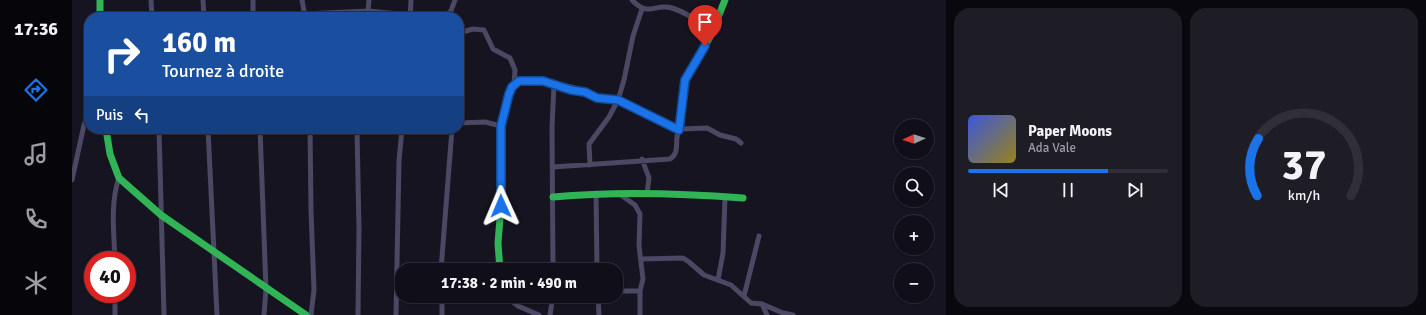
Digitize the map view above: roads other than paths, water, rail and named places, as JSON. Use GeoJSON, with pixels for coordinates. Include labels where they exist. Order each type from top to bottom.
{"type":"FeatureCollection","features":[{"type":"Feature","properties":{"kind":"street"},"geometry":{"type":"LineString","coordinates":[[100,0],[100,12]]}},
{"type":"Feature","properties":{"kind":"street"},"geometry":{"type":"LineString","coordinates":[[151,0],[152,12]]}},
{"type":"Feature","properties":{"kind":"street"},"geometry":{"type":"LineString","coordinates":[[203,0],[204,12]]}},
{"type":"Feature","properties":{"kind":"street"},"geometry":{"type":"LineString","coordinates":[[253,0],[253,12]]}},
{"type":"Feature","properties":{"kind":"street"},"geometry":{"type":"LineString","coordinates":[[302,0],[304,12]]}},
{"type":"Feature","properties":{"kind":"street"},"geometry":{"type":"LineString","coordinates":[[368,11],[369,0]]}},
{"type":"Feature","properties":{"kind":"street"},"geometry":{"type":"LineString","coordinates":[[410,12],[411,0]]}},
{"type":"Feature","properties":{"kind":"street"},"geometry":{"type":"LineString","coordinates":[[450,12],[455,0]]}},
{"type":"Feature","properties":{"kind":"street"},"geometry":{"type":"LineString","coordinates":[[632,0],[642,9],[647,10],[665,7],[674,8],[696,20],[712,32]]}},
{"type":"Feature","properties":{"kind":"street"},"geometry":{"type":"LineString","coordinates":[[553,167],[670,158],[674,156],[677,150],[685,80],[712,32],[725,0]]}},
{"type":"Feature","properties":{"kind":"street"},"geometry":{"type":"LineString","coordinates":[[590,165],[589,144],[609,117],[618,100],[624,80],[632,36],[642,9]]}},
{"type":"Feature","properties":{"kind":"street"},"geometry":{"type":"LineString","coordinates":[[365,12],[376,12]]}},
{"type":"Feature","properties":{"kind":"street"},"geometry":{"type":"LineString","coordinates":[[464,32],[484,30],[493,49],[510,58],[515,70],[514,84],[509,94],[501,126],[501,206],[498,243],[499,263]]}},
{"type":"Feature","properties":{"kind":"street"},"geometry":{"type":"LineString","coordinates":[[514,84],[519,81],[538,80],[585,92],[597,98],[618,100],[679,130],[681,128],[707,128],[720,135],[736,139],[741,143]]}},
{"type":"Feature","properties":{"kind":"street"},"geometry":{"type":"LineString","coordinates":[[553,263],[552,120],[554,85]]}},
{"type":"Feature","properties":{"kind":"street"},"geometry":{"type":"LineString","coordinates":[[464,123],[486,122],[501,126]]}},
{"type":"Feature","properties":{"kind":"street"},"geometry":{"type":"LineString","coordinates":[[72,180],[84,125]]}},
{"type":"Feature","properties":{"kind":"street"},"geometry":{"type":"LineString","coordinates":[[107,134],[110,154],[119,178],[161,215],[266,289],[306,315]]}},
{"type":"Feature","properties":{"kind":"street"},"geometry":{"type":"LineString","coordinates":[[159,134],[164,315]]}},
{"type":"Feature","properties":{"kind":"street"},"geometry":{"type":"LineString","coordinates":[[208,134],[217,315]]}},
{"type":"Feature","properties":{"kind":"street"},"geometry":{"type":"LineString","coordinates":[[260,134],[266,289],[264,315]]}},
{"type":"Feature","properties":{"kind":"street"},"geometry":{"type":"LineString","coordinates":[[310,134],[310,203],[314,290],[311,315]]}},
{"type":"Feature","properties":{"kind":"street"},"geometry":{"type":"LineString","coordinates":[[357,134],[359,229],[358,315]]}},
{"type":"Feature","properties":{"kind":"street"},"geometry":{"type":"LineString","coordinates":[[396,315],[399,174],[402,134]]}},
{"type":"Feature","properties":{"kind":"street"},"geometry":{"type":"LineString","coordinates":[[442,263],[452,134]]}},
{"type":"Feature","properties":{"kind":"street"},"geometry":{"type":"LineString","coordinates":[[642,159],[649,178],[647,193]]}},
{"type":"Feature","properties":{"kind":"street"},"geometry":{"type":"LineString","coordinates":[[115,251],[115,200],[119,178]]}},
{"type":"Feature","properties":{"kind":"street"},"geometry":{"type":"LineString","coordinates":[[553,197],[596,193],[647,193],[743,198]]}},
{"type":"Feature","properties":{"kind":"street"},"geometry":{"type":"LineString","coordinates":[[596,193],[597,263]]}},
{"type":"Feature","properties":{"kind":"street"},"geometry":{"type":"LineString","coordinates":[[618,193],[638,209],[640,214],[639,246],[642,259],[643,279],[640,291],[640,315]]}},
{"type":"Feature","properties":{"kind":"street"},"geometry":{"type":"LineString","coordinates":[[718,280],[723,254],[725,197]]}},
{"type":"Feature","properties":{"kind":"street"},"geometry":{"type":"LineString","coordinates":[[744,296],[759,236]]}},
{"type":"Feature","properties":{"kind":"street"},"geometry":{"type":"LineString","coordinates":[[642,259],[683,258],[690,262],[704,275],[731,285],[751,303],[762,304],[783,313],[793,315]]}},
{"type":"Feature","properties":{"kind":"street"},"geometry":{"type":"LineString","coordinates":[[623,291],[640,291]]}},
{"type":"Feature","properties":{"kind":"street"},"geometry":{"type":"LineString","coordinates":[[115,303],[116,315]]}},
{"type":"Feature","properties":{"kind":"street"},"geometry":{"type":"LineString","coordinates":[[442,303],[442,315]]}},
{"type":"Feature","properties":{"kind":"street"},"geometry":{"type":"LineString","coordinates":[[514,303],[540,315]]}},
{"type":"Feature","properties":{"kind":"street"},"geometry":{"type":"LineString","coordinates":[[550,315],[552,303]]}},
{"type":"Feature","properties":{"kind":"street"},"geometry":{"type":"LineString","coordinates":[[598,303],[599,315]]}},
{"type":"Feature","properties":{"kind":"street"},"geometry":{"type":"LineString","coordinates":[[762,304],[767,315]]}}]}
